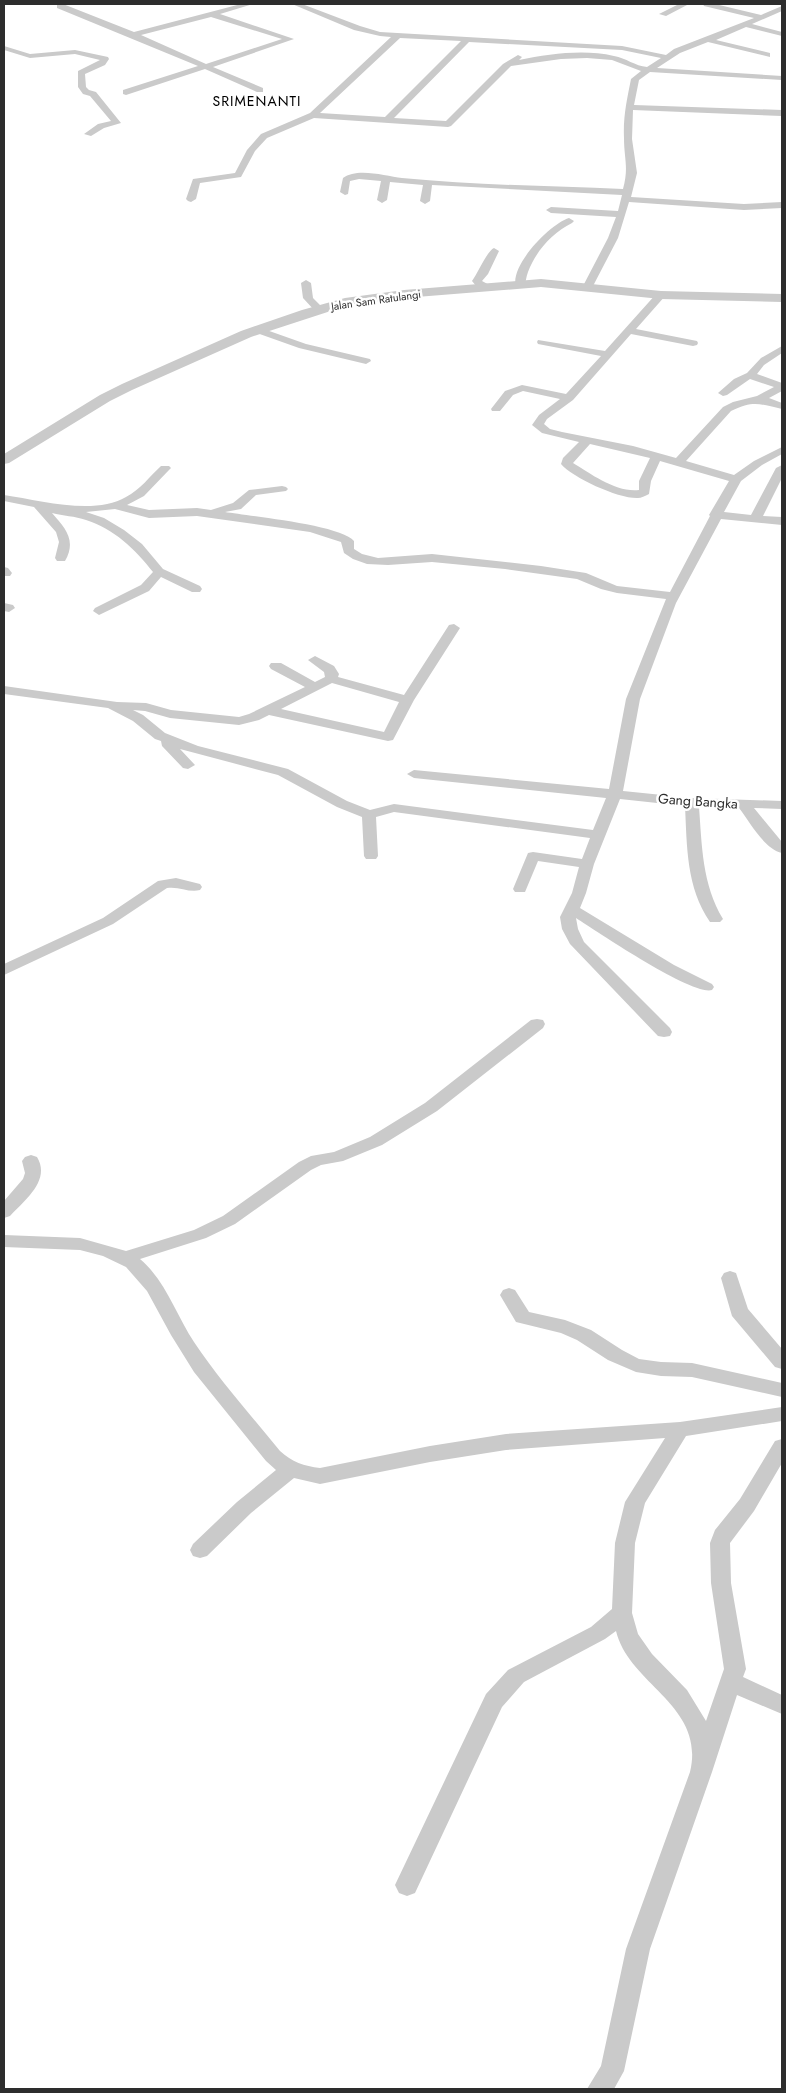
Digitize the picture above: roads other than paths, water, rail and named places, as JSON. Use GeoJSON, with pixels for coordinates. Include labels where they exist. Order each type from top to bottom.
{"type":"FeatureCollection","features":[{"type":"Feature","properties":{"kind":"street"},"geometry":{"type":"LineString","coordinates":[[133,35],[249,4]]}},
{"type":"Feature","properties":{"kind":"street"},"geometry":{"type":"LineString","coordinates":[[296,4],[317,8],[367,32],[622,48],[666,57]]}},
{"type":"Feature","properties":{"kind":"street"},"geometry":{"type":"LineString","coordinates":[[663,14],[686,4]]}},
{"type":"Feature","properties":{"kind":"street"},"geometry":{"type":"LineString","coordinates":[[707,4],[760,17]]}},
{"type":"Feature","properties":{"kind":"street"},"geometry":{"type":"LineString","coordinates":[[772,4],[782,7]]}},
{"type":"Feature","properties":{"kind":"street"},"geometry":{"type":"LineString","coordinates":[[60,6],[133,35],[260,90]]}},
{"type":"Feature","properties":{"kind":"street"},"geometry":{"type":"LineString","coordinates":[[588,286],[613,238],[632,172],[628,139],[630,106],[635,79],[666,57],[746,25],[782,7]]}},
{"type":"Feature","properties":{"kind":"street"},"geometry":{"type":"LineString","coordinates":[[126,92],[290,39],[211,14]]}},
{"type":"Feature","properties":{"kind":"street"},"geometry":{"type":"LineString","coordinates":[[746,25],[782,34]]}},
{"type":"Feature","properties":{"kind":"street"},"geometry":{"type":"LineString","coordinates":[[190,199],[196,181],[238,175],[251,150],[264,136],[313,115],[398,35]]}},
{"type":"Feature","properties":{"kind":"street"},"geometry":{"type":"LineString","coordinates":[[387,120],[468,38]]}},
{"type":"Feature","properties":{"kind":"street"},"geometry":{"type":"LineString","coordinates":[[708,40],[767,55]]}},
{"type":"Feature","properties":{"kind":"street"},"geometry":{"type":"LineString","coordinates":[[313,115],[448,124],[534,41]]}},
{"type":"Feature","properties":{"kind":"street"},"geometry":{"type":"LineString","coordinates":[[4,48],[30,56],[75,52],[106,59],[102,63],[81,73],[82,87],[97,99],[117,123],[101,126],[88,134]]}},
{"type":"Feature","properties":{"kind":"street"},"geometry":{"type":"LineString","coordinates":[[510,64],[555,57],[591,56],[613,58],[633,68],[648,70],[782,78]]}},
{"type":"Feature","properties":{"kind":"street"},"geometry":{"type":"LineString","coordinates":[[630,106],[782,113]]}},
{"type":"Feature","properties":{"kind":"street"},"geometry":{"type":"LineString","coordinates":[[345,192],[345,183],[350,177],[386,178],[625,195],[744,207],[782,205]]}},
{"type":"Feature","properties":{"kind":"street"},"geometry":{"type":"LineString","coordinates":[[382,200],[386,178]]}},
{"type":"Feature","properties":{"kind":"street"},"geometry":{"type":"LineString","coordinates":[[425,201],[428,182]]}},
{"type":"Feature","properties":{"kind":"street"},"geometry":{"type":"LineString","coordinates":[[551,210],[621,214]]}},
{"type":"Feature","properties":{"kind":"street"},"geometry":{"type":"LineString","coordinates":[[520,285],[520,275],[544,239],[553,230],[569,221]]}},
{"type":"Feature","properties":{"kind":"street"},"geometry":{"type":"LineString","coordinates":[[488,287],[481,285],[477,281],[483,274],[494,251]]}},
{"type":"Feature","properties":{"kind":"street"},"geometry":{"type":"LineString","coordinates":[[306,283],[307,298],[319,309]]}},
{"type":"Feature","properties":{"kind":"street","name":"Jalan Sam Ratulangi"},"geometry":{"type":"LineString","coordinates":[[4,460],[112,394],[206,351],[258,330],[345,302],[404,294],[488,287],[566,284],[661,295],[782,298]]}},
{"type":"Feature","properties":{"kind":"street"},"geometry":{"type":"LineString","coordinates":[[661,295],[630,331],[606,354],[569,398],[543,417],[538,425],[546,431],[633,449],[736,479]]}},
{"type":"Feature","properties":{"kind":"street"},"geometry":{"type":"LineString","coordinates":[[258,330],[302,346],[366,361]]}},
{"type":"Feature","properties":{"kind":"street"},"geometry":{"type":"LineString","coordinates":[[630,331],[694,343]]}},
{"type":"Feature","properties":{"kind":"street"},"geometry":{"type":"LineString","coordinates":[[542,342],[606,354]]}},
{"type":"Feature","properties":{"kind":"street"},"geometry":{"type":"LineString","coordinates":[[723,392],[751,375],[753,369],[760,363],[782,349]]}},
{"type":"Feature","properties":{"kind":"street"},"geometry":{"type":"LineString","coordinates":[[751,375],[756,379],[782,387]]}},
{"type":"Feature","properties":{"kind":"street"},"geometry":{"type":"LineString","coordinates":[[678,463],[727,409],[737,404],[760,398],[782,387]]}},
{"type":"Feature","properties":{"kind":"street"},"geometry":{"type":"LineString","coordinates":[[496,408],[509,393],[522,388],[569,398]]}},
{"type":"Feature","properties":{"kind":"street"},"geometry":{"type":"LineString","coordinates":[[760,398],[782,406]]}},
{"type":"Feature","properties":{"kind":"street"},"geometry":{"type":"LineString","coordinates":[[587,441],[567,460],[567,464],[610,487],[631,494],[639,495],[645,492],[645,481],[657,456]]}},
{"type":"Feature","properties":{"kind":"street"},"geometry":{"type":"LineString","coordinates":[[621,460],[633,449]]}},
{"type":"Feature","properties":{"kind":"street"},"geometry":{"type":"LineString","coordinates":[[664,1032],[578,944],[570,929],[568,917],[580,894],[587,864],[615,794],[633,699],[673,596],[736,479],[758,462],[782,450]]}},
{"type":"Feature","properties":{"kind":"street"},"geometry":{"type":"LineString","coordinates":[[755,519],[782,468],[758,462]]}},
{"type":"Feature","properties":{"kind":"street"},"geometry":{"type":"LineString","coordinates":[[115,506],[131,500],[164,468]]}},
{"type":"Feature","properties":{"kind":"street"},"geometry":{"type":"LineString","coordinates":[[43,506],[115,506],[149,514],[229,510],[244,501],[253,492],[282,489]]}},
{"type":"Feature","properties":{"kind":"street"},"geometry":{"type":"LineString","coordinates":[[770,492],[782,493]]}},
{"type":"Feature","properties":{"kind":"street"},"geometry":{"type":"LineString","coordinates":[[4,498],[87,517],[103,523],[146,553],[159,572],[196,589]]}},
{"type":"Feature","properties":{"kind":"street"},"geometry":{"type":"LineString","coordinates":[[43,506],[62,531],[65,542],[61,558]]}},
{"type":"Feature","properties":{"kind":"street"},"geometry":{"type":"LineString","coordinates":[[197,512],[321,531],[348,541],[348,550],[361,558],[389,563],[430,557],[577,575],[615,589],[673,596]]}},
{"type":"Feature","properties":{"kind":"street"},"geometry":{"type":"LineString","coordinates":[[715,515],[782,521]]}},
{"type":"Feature","properties":{"kind":"street"},"geometry":{"type":"LineString","coordinates":[[98,611],[145,588],[159,572]]}},
{"type":"Feature","properties":{"kind":"street"},"geometry":{"type":"LineString","coordinates":[[267,710],[388,737],[407,700],[454,628]]}},
{"type":"Feature","properties":{"kind":"street"},"geometry":{"type":"LineString","coordinates":[[315,660],[329,668],[332,674],[331,680]]}},
{"type":"Feature","properties":{"kind":"street"},"geometry":{"type":"LineString","coordinates":[[276,666],[314,687]]}},
{"type":"Feature","properties":{"kind":"street"},"geometry":{"type":"LineString","coordinates":[[4,690],[140,706],[170,714],[239,721],[254,717],[331,680],[407,700]]}},
{"type":"Feature","properties":{"kind":"street"},"geometry":{"type":"LineString","coordinates":[[111,704],[138,718],[160,736],[188,765]]}},
{"type":"Feature","properties":{"kind":"street"},"geometry":{"type":"LineString","coordinates":[[160,736],[193,749],[277,770],[342,804],[369,815],[394,808],[598,835]]}},
{"type":"Feature","properties":{"kind":"street","name":"Gang Bangka"},"geometry":{"type":"LineString","coordinates":[[414,774],[692,802],[782,805]]}},
{"type":"Feature","properties":{"kind":"street"},"geometry":{"type":"LineString","coordinates":[[692,802],[700,891],[706,905],[716,919]]}},
{"type":"Feature","properties":{"kind":"street"},"geometry":{"type":"LineString","coordinates":[[744,804],[771,840],[782,849]]}},
{"type":"Feature","properties":{"kind":"street"},"geometry":{"type":"LineString","coordinates":[[369,815],[371,856]]}},
{"type":"Feature","properties":{"kind":"street"},"geometry":{"type":"LineString","coordinates":[[520,889],[532,857],[587,864]]}},
{"type":"Feature","properties":{"kind":"street"},"geometry":{"type":"LineString","coordinates":[[4,970],[108,921],[163,884],[176,882],[194,887]]}},
{"type":"Feature","properties":{"kind":"street"},"geometry":{"type":"LineString","coordinates":[[573,910],[668,968],[706,987]]}},
{"type":"Feature","properties":{"kind":"street"},"geometry":{"type":"LineString","coordinates":[[124,1258],[200,1234],[229,1220],[305,1166],[317,1160],[337,1157],[376,1141],[432,1107],[537,1024]]}},
{"type":"Feature","properties":{"kind":"street"},"geometry":{"type":"LineString","coordinates":[[4,1212],[32,1180],[34,1173],[31,1161]]}},
{"type":"Feature","properties":{"kind":"street"},"geometry":{"type":"LineString","coordinates":[[4,1240],[75,1243],[92,1246],[124,1258],[143,1272],[153,1284],[175,1327],[213,1381],[273,1456],[281,1464],[303,1475],[320,1476],[430,1454],[506,1442],[680,1429],[782,1414]]}},
{"type":"Feature","properties":{"kind":"street"},"geometry":{"type":"LineString","coordinates":[[730,1278],[739,1311],[782,1362]]}},
{"type":"Feature","properties":{"kind":"street"},"geometry":{"type":"LineString","coordinates":[[509,1295],[522,1317],[565,1327],[584,1334],[614,1355],[636,1365],[662,1369],[692,1370],[782,1390]]}},
{"type":"Feature","properties":{"kind":"street"},"geometry":{"type":"LineString","coordinates":[[680,1429],[635,1502],[625,1543],[622,1613],[628,1637],[644,1660],[679,1697],[699,1729],[705,1755]]}},
{"type":"Feature","properties":{"kind":"street"},"geometry":{"type":"LineString","coordinates":[[600,2089],[612,2071],[638,1949],[701,1772],[705,1755],[735,1669],[721,1583],[720,1543],[722,1536],[747,1505],[782,1446]]}},
{"type":"Feature","properties":{"kind":"street"},"geometry":{"type":"LineString","coordinates":[[200,1550],[235,1515],[276,1480],[291,1470]]}},
{"type":"Feature","properties":{"kind":"street"},"geometry":{"type":"LineString","coordinates":[[407,1885],[494,1701],[504,1687],[516,1676],[598,1634],[622,1613]]}},
{"type":"Feature","properties":{"kind":"street"},"geometry":{"type":"LineString","coordinates":[[731,1682],[782,1706]]}},
{"type":"Feature","properties":{"kind":"district","name":"SRIMENANTI"},"geometry":{"type":"Point","coordinates":[257,101]}}]}
